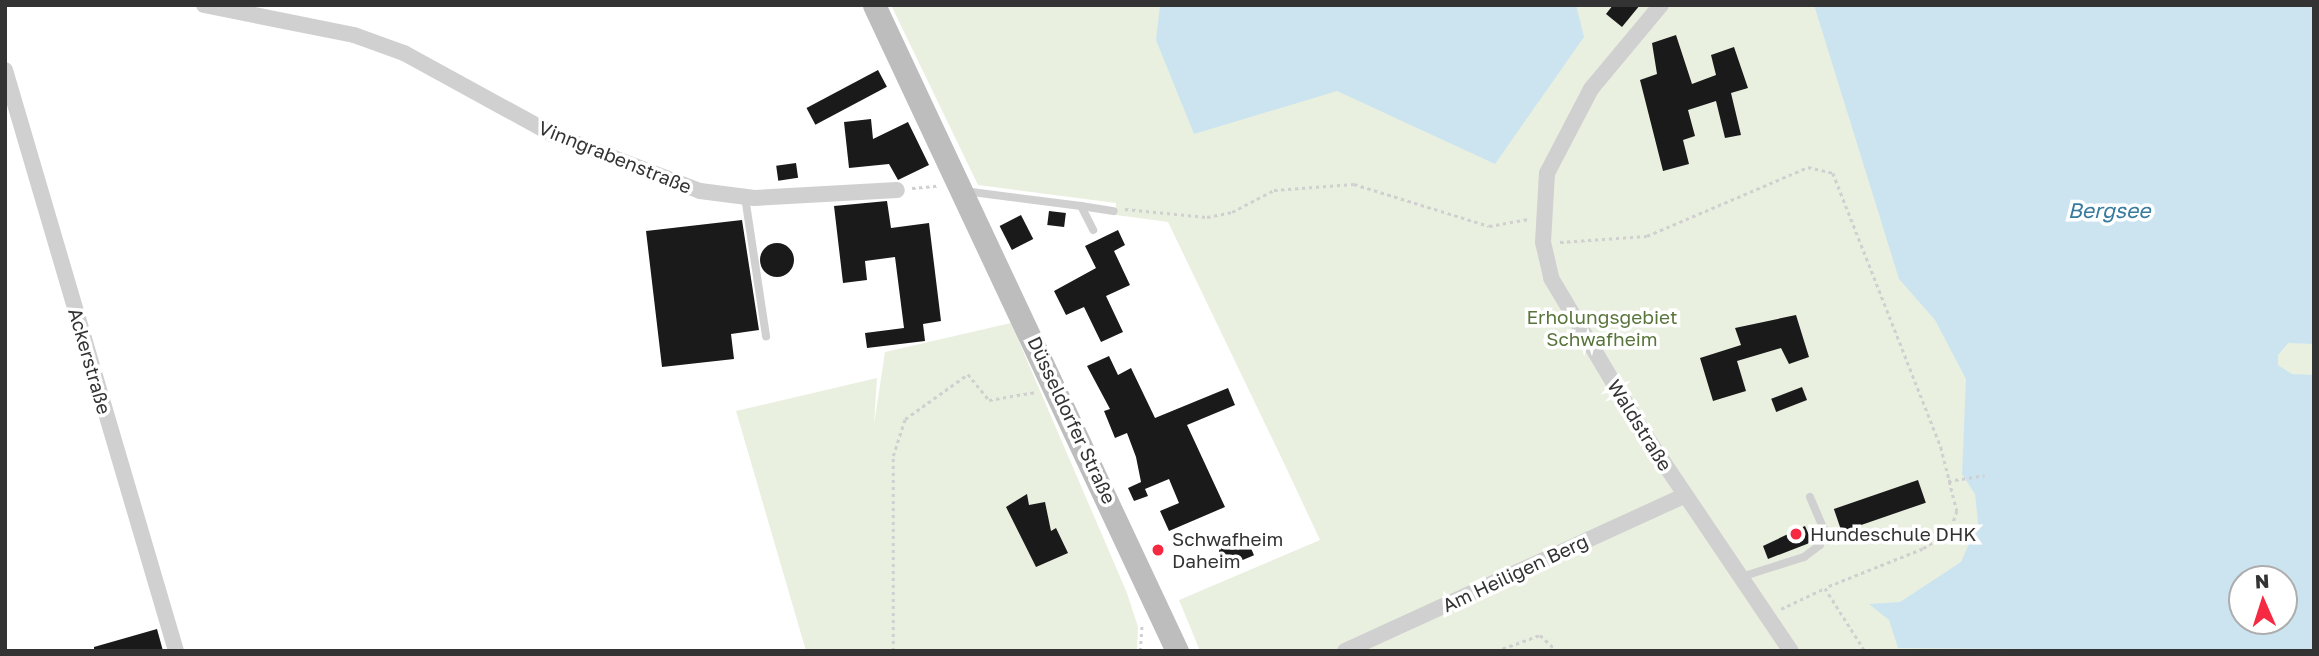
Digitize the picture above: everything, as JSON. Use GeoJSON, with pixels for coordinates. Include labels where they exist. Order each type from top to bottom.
{"type":"FeatureCollection","features":[{"type":"Feature","properties":{"kind":"main road","name":"Düsseldorfer Straße"},"geometry":{"type":"LineString","coordinates":[[874,5],[964,191],[1170,644]]}},
{"type":"Feature","properties":{"kind":"street","name":"Vinngrabenstraße"},"geometry":{"type":"LineString","coordinates":[[204,5],[354,35],[404,53],[554,135],[700,191],[745,197],[897,190]]}},
{"type":"Feature","properties":{"kind":"street","name":"Waldstraße"},"geometry":{"type":"LineString","coordinates":[[1661,5],[1591,89],[1547,173],[1543,242],[1551,278],[1684,496],[1791,651]]}},
{"type":"Feature","properties":{"kind":"street","name":"Ackerstraße"},"geometry":{"type":"LineString","coordinates":[[5,70],[176,651]]}},
{"type":"Feature","properties":{"kind":"street","name":"Am Heiligen Berg"},"geometry":{"type":"LineString","coordinates":[[1345,651],[1684,496]]}},
{"type":"Feature","properties":{"kind":"lane"},"geometry":{"type":"LineString","coordinates":[[964,191],[1114,211]]}},
{"type":"Feature","properties":{"kind":"lane"},"geometry":{"type":"LineString","coordinates":[[745,197],[766,336]]}},
{"type":"Feature","properties":{"kind":"lane"},"geometry":{"type":"LineString","coordinates":[[1081,206],[1093,230]]}},
{"type":"Feature","properties":{"kind":"lane"},"geometry":{"type":"LineString","coordinates":[[1741,577],[1804,557],[1820,545],[1824,530],[1810,497]]}},
{"type":"Feature","properties":{"kind":"path"},"geometry":{"type":"LineString","coordinates":[[1543,242],[1647,236],[1808,167],[1833,173],[1941,447],[1957,511],[1950,532],[1768,615]]}},
{"type":"Feature","properties":{"kind":"path"},"geometry":{"type":"LineString","coordinates":[[1114,211],[1207,216],[1232,212],[1274,190],[1354,184],[1489,226],[1543,218]]}},
{"type":"Feature","properties":{"kind":"path"},"geometry":{"type":"LineString","coordinates":[[897,190],[940,185],[964,191]]}},
{"type":"Feature","properties":{"kind":"path"},"geometry":{"type":"LineString","coordinates":[[893,651],[893,456],[905,419],[968,374],[989,400],[1047,388]]}},
{"type":"Feature","properties":{"kind":"path"},"geometry":{"type":"LineString","coordinates":[[1948,481],[1985,475]]}},
{"type":"Feature","properties":{"kind":"path"},"geometry":{"type":"LineString","coordinates":[[1825,588],[1865,651]]}},
{"type":"Feature","properties":{"kind":"path"},"geometry":{"type":"LineString","coordinates":[[1496,651],[1539,635],[1558,651]]}},
{"type":"Feature","properties":{"kind":"green space","name":"Erholungsgebiet Schwafheim"},"geometry":{"type":"Polygon","coordinates":[[[891,5],[2314,5],[2314,651],[1200,651],[1179,600],[1320,540],[1168,222],[1116,215],[1116,203],[978,185],[891,5]]]}},
{"type":"Feature","properties":{"kind":"green space"},"geometry":{"type":"Polygon","coordinates":[[[1011,323],[1127,593],[1138,627],[1137,651],[806,651],[736,411],[877,378],[874,424],[885,352],[1011,323]]]}},
{"type":"Feature","properties":{"kind":"water"},"geometry":{"type":"Polygon","coordinates":[[[1160,5],[1576,5],[1584,37],[1495,164],[1337,91],[1194,134],[1156,40],[1160,5]]]}},
{"type":"Feature","properties":{"kind":"water","name":"Bergsee"},"geometry":{"type":"Polygon","coordinates":[[[1814,5],[2314,5],[2314,344],[2288,343],[2278,355],[2278,365],[2292,374],[2314,375],[2314,651],[1898,648],[1889,620],[1869,604],[1900,602],[1961,562],[1978,523],[1975,494],[1962,474],[1966,379],[1935,320],[1899,279],[1814,5]]]}},
{"type":"Feature","properties":{"kind":"building"},"geometry":{"type":"Polygon","coordinates":[[[1613,5],[1640,5],[1622,27],[1606,14],[1613,5]]]}},
{"type":"Feature","properties":{"kind":"building"},"geometry":{"type":"Polygon","coordinates":[[[1676,35],[1692,84],[1716,75],[1711,55],[1734,47],[1748,88],[1731,93],[1741,135],[1725,138],[1716,101],[1688,110],[1695,136],[1683,140],[1689,164],[1663,171],[1640,80],[1657,74],[1652,43],[1676,35]]]}},
{"type":"Feature","properties":{"kind":"building"},"geometry":{"type":"Polygon","coordinates":[[[878,70],[887,87],[815,125],[806,108],[878,70]]]}},
{"type":"Feature","properties":{"kind":"building"},"geometry":{"type":"Polygon","coordinates":[[[871,119],[873,139],[908,122],[929,165],[898,180],[889,164],[849,168],[844,122],[871,119]]]}},
{"type":"Feature","properties":{"kind":"building"},"geometry":{"type":"Polygon","coordinates":[[[796,163],[798,178],[778,181],[776,166],[796,163]]]}},
{"type":"Feature","properties":{"kind":"building"},"geometry":{"type":"Polygon","coordinates":[[[887,201],[891,228],[929,223],[941,321],[923,324],[925,341],[867,348],[865,333],[904,328],[895,257],[865,261],[867,280],[843,283],[834,206],[887,201]]]}},
{"type":"Feature","properties":{"kind":"building"},"geometry":{"type":"Polygon","coordinates":[[[1049,211],[1066,213],[1064,227],[1047,225],[1049,211]]]}},
{"type":"Feature","properties":{"kind":"building"},"geometry":{"type":"Polygon","coordinates":[[[1021,215],[1033,239],[1012,250],[1000,226],[1021,215]]]}},
{"type":"Feature","properties":{"kind":"building"},"geometry":{"type":"Polygon","coordinates":[[[742,220],[759,330],[731,334],[734,359],[662,367],[646,231],[742,220]]]}},
{"type":"Feature","properties":{"kind":"building"},"geometry":{"type":"Polygon","coordinates":[[[1118,230],[1125,245],[1114,251],[1130,285],[1106,296],[1123,332],[1101,342],[1084,307],[1066,315],[1054,291],[1096,268],[1085,246],[1118,230]]]}},
{"type":"Feature","properties":{"kind":"building"},"geometry":{"type":"Polygon","coordinates":[[[777,243],[789,248],[794,260],[789,272],[777,277],[765,272],[760,260],[765,248],[777,243]]]}},
{"type":"Feature","properties":{"kind":"building"},"geometry":{"type":"Polygon","coordinates":[[[1796,315],[1809,357],[1789,364],[1781,348],[1737,361],[1746,391],[1713,401],[1700,358],[1741,345],[1735,328],[1796,315]]]}},
{"type":"Feature","properties":{"kind":"building"},"geometry":{"type":"Polygon","coordinates":[[[1109,356],[1118,375],[1131,368],[1155,418],[1228,388],[1235,405],[1187,425],[1225,507],[1169,531],[1160,511],[1179,503],[1169,479],[1145,489],[1148,496],[1134,501],[1128,488],[1141,482],[1136,457],[1127,433],[1115,438],[1104,411],[1110,409],[1087,366],[1109,356]]]}},
{"type":"Feature","properties":{"kind":"building"},"geometry":{"type":"Polygon","coordinates":[[[1802,387],[1807,400],[1776,412],[1771,399],[1802,387]]]}},
{"type":"Feature","properties":{"kind":"building"},"geometry":{"type":"Polygon","coordinates":[[[1918,480],[1926,503],[1842,532],[1834,509],[1918,480]]]}},
{"type":"Feature","properties":{"kind":"building"},"geometry":{"type":"Polygon","coordinates":[[[1027,494],[1029,505],[1045,502],[1051,531],[1056,528],[1068,553],[1036,567],[1006,507],[1027,494]]]}},
{"type":"Feature","properties":{"kind":"building","name":"Hundeschule DHK"},"geometry":{"type":"Polygon","coordinates":[[[1805,526],[1812,542],[1768,559],[1763,546],[1805,526]]]}},
{"type":"Feature","properties":{"kind":"building"},"geometry":{"type":"Polygon","coordinates":[[[1245,534],[1254,555],[1225,567],[1216,546],[1245,534]]]}},
{"type":"Feature","properties":{"kind":"building"},"geometry":{"type":"Polygon","coordinates":[[[157,629],[163,651],[94,651],[94,647],[157,629]]]}},
{"type":"Feature","properties":{"kind":"place","name":"Hundeschule DHK"},"geometry":{"type":"Point","coordinates":[1796,534]}},
{"type":"Feature","properties":{"kind":"place","name":"Schwafheim Daheim"},"geometry":{"type":"Point","coordinates":[1158,550]}}]}
